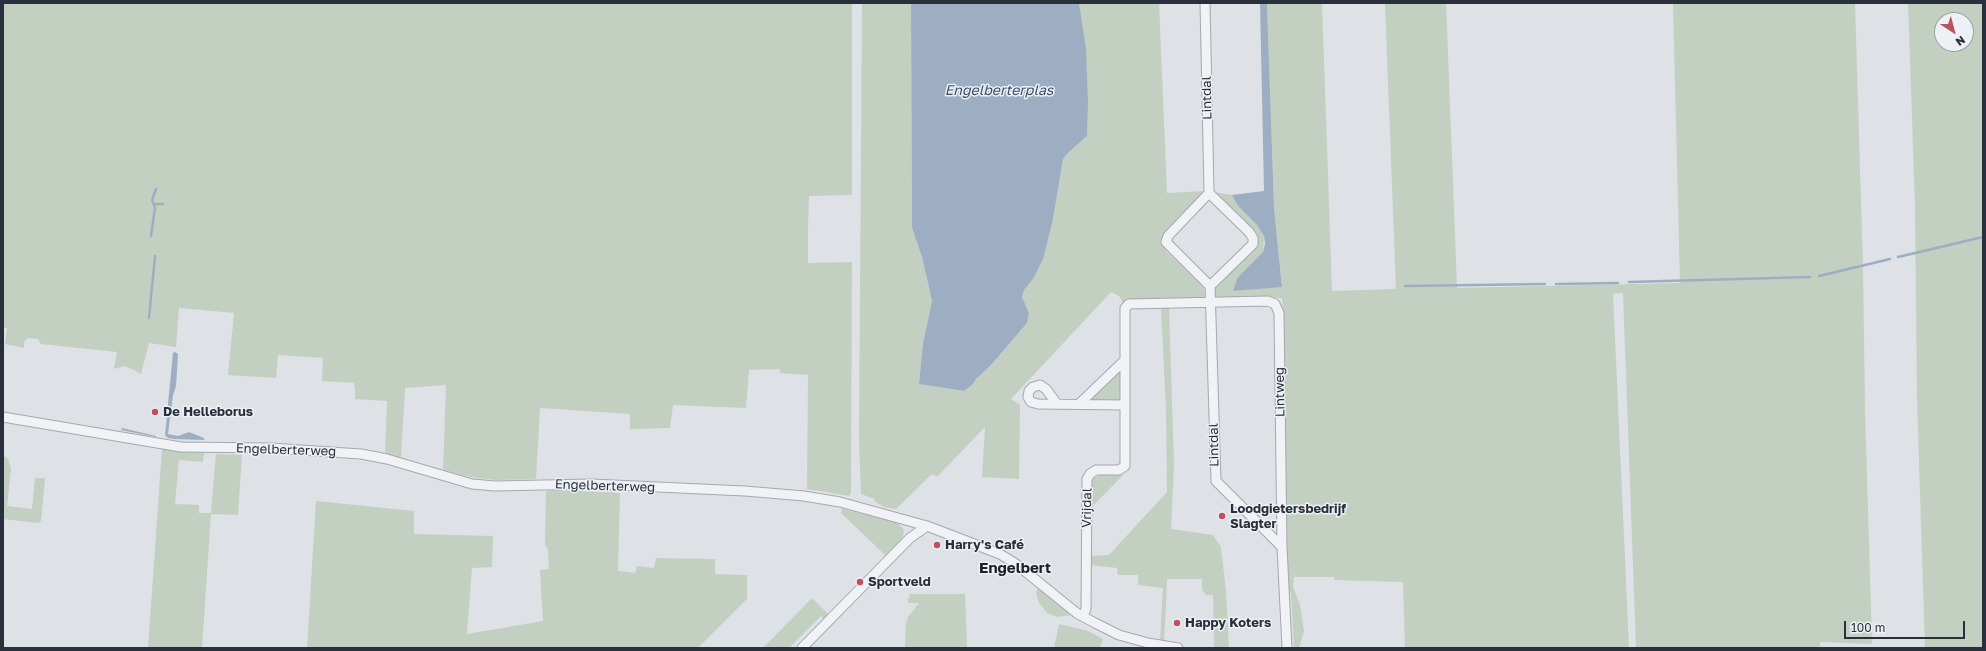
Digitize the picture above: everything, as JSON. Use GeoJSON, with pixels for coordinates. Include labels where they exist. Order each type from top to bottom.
{"type":"FeatureCollection","features":[{"type":"Feature","properties":{"kind":"street","name":"Lintdal"},"geometry":{"type":"LineString","coordinates":[[1206,3],[1209,193]]}},
{"type":"Feature","properties":{"kind":"street"},"geometry":{"type":"LineString","coordinates":[[1209,193],[1249,232],[1253,238],[1253,244],[1210,286],[1166,242],[1168,236],[1209,193]]}},
{"type":"Feature","properties":{"kind":"street","name":"Lintdal"},"geometry":{"type":"LineString","coordinates":[[1210,286],[1216,481],[1282,547]]}},
{"type":"Feature","properties":{"kind":"street","name":"Lintweg"},"geometry":{"type":"LineString","coordinates":[[1211,302],[1268,301],[1275,304],[1279,313],[1282,547]]}},
{"type":"Feature","properties":{"kind":"street","name":"Vrijdal"},"geometry":{"type":"LineString","coordinates":[[1083,616],[1086,609],[1087,479],[1090,474],[1096,470],[1119,470],[1125,466],[1126,308],[1129,304],[1211,302]]}},
{"type":"Feature","properties":{"kind":"street"},"geometry":{"type":"LineString","coordinates":[[1079,404],[1125,360]]}},
{"type":"Feature","properties":{"kind":"street"},"geometry":{"type":"LineString","coordinates":[[1057,404],[1125,405]]}},
{"type":"Feature","properties":{"kind":"street","name":"Engelberterweg"},"geometry":{"type":"LineString","coordinates":[[3,417],[181,447],[271,448],[360,454],[387,459],[472,484],[495,486],[592,484],[771,492],[840,502],[927,526],[1000,554],[1016,564],[1083,616],[1119,635],[1148,643],[1178,648]]}},
{"type":"Feature","properties":{"kind":"street"},"geometry":{"type":"LineString","coordinates":[[908,520],[910,538]]}},
{"type":"Feature","properties":{"kind":"street"},"geometry":{"type":"LineString","coordinates":[[806,647],[910,538],[927,526]]}},
{"type":"Feature","properties":{"kind":"street"},"geometry":{"type":"LineString","coordinates":[[1282,547],[1287,648]]}},
{"type":"Feature","properties":{"kind":"green space"},"geometry":{"type":"Polygon","coordinates":[[[3,3],[852,3],[852,195],[809,196],[808,227],[808,263],[852,262],[851,493],[849,496],[807,489],[808,375],[780,373],[780,369],[749,370],[746,408],[673,405],[670,428],[630,429],[630,414],[540,408],[536,479],[496,480],[470,477],[443,470],[446,385],[405,388],[401,458],[385,455],[387,401],[355,399],[354,383],[322,381],[323,358],[278,355],[276,378],[228,375],[234,313],[179,308],[176,347],[149,343],[141,374],[124,366],[114,369],[117,352],[41,344],[38,339],[28,338],[24,342],[24,348],[5,344],[7,328],[3,327],[3,3]]]}},
{"type":"Feature","properties":{"kind":"green space"},"geometry":{"type":"Polygon","coordinates":[[[862,3],[911,3],[912,228],[922,257],[932,301],[923,343],[919,384],[963,391],[973,384],[976,379],[991,365],[1027,323],[1029,313],[1022,297],[1024,290],[1033,279],[1053,219],[1063,159],[1087,136],[1087,69],[1079,3],[1159,3],[1167,193],[1205,191],[1163,235],[1162,240],[1166,251],[1202,285],[1205,293],[1203,300],[1123,303],[1119,296],[1111,292],[1011,399],[1020,405],[1019,479],[982,477],[985,427],[937,477],[932,474],[896,509],[884,507],[874,501],[875,499],[861,494],[859,438],[862,3]]]}},
{"type":"Feature","properties":{"kind":"green space"},"geometry":{"type":"Polygon","coordinates":[[[1267,3],[1322,3],[1332,291],[1396,289],[1385,3],[1446,3],[1457,288],[1680,283],[1673,3],[1855,3],[1872,644],[1820,642],[1820,648],[1636,648],[1623,293],[1613,294],[1629,648],[1405,648],[1403,582],[1335,580],[1334,577],[1294,577],[1293,587],[1300,605],[1304,631],[1299,648],[1294,648],[1291,594],[1288,588],[1284,535],[1284,385],[1286,376],[1282,298],[1219,299],[1214,295],[1215,289],[1255,246],[1212,192],[1232,195],[1238,206],[1257,225],[1264,236],[1263,252],[1238,277],[1282,284],[1274,208],[1267,3]]]}},
{"type":"Feature","properties":{"kind":"green space"},"geometry":{"type":"Polygon","coordinates":[[[1908,3],[1983,3],[1983,648],[1925,648],[1917,399],[1915,205],[1908,3]]]}},
{"type":"Feature","properties":{"kind":"green space"},"geometry":{"type":"Polygon","coordinates":[[[1161,307],[1169,307],[1174,465],[1171,529],[1213,535],[1221,547],[1226,591],[1229,648],[1214,648],[1213,595],[1206,595],[1202,590],[1202,579],[1167,579],[1164,643],[1160,642],[1163,588],[1138,585],[1138,575],[1118,575],[1117,568],[1090,565],[1090,556],[1109,555],[1167,492],[1166,410],[1161,307]]]}},
{"type":"Feature","properties":{"kind":"green space"},"geometry":{"type":"Polygon","coordinates":[[[1122,369],[1122,402],[1090,400],[1122,369]]]}},
{"type":"Feature","properties":{"kind":"green space"},"geometry":{"type":"Polygon","coordinates":[[[162,449],[204,453],[203,462],[179,460],[175,504],[199,505],[199,513],[211,513],[216,454],[242,455],[238,515],[211,514],[202,648],[148,648],[162,449]]]}},
{"type":"Feature","properties":{"kind":"green space"},"geometry":{"type":"Polygon","coordinates":[[[3,456],[8,459],[11,469],[7,506],[32,509],[35,478],[45,478],[41,521],[38,523],[3,519],[3,456]]]}},
{"type":"Feature","properties":{"kind":"green space"},"geometry":{"type":"Polygon","coordinates":[[[1100,475],[1123,475],[1089,510],[1090,483],[1092,479],[1100,475]]]}},
{"type":"Feature","properties":{"kind":"green space"},"geometry":{"type":"Polygon","coordinates":[[[558,490],[620,493],[618,571],[635,573],[637,566],[654,568],[656,558],[715,559],[715,574],[747,575],[747,599],[698,648],[307,648],[316,501],[414,511],[414,534],[493,536],[492,567],[472,568],[467,634],[543,621],[540,570],[549,569],[548,549],[545,545],[546,491],[558,490]]]}},
{"type":"Feature","properties":{"kind":"green space"},"geometry":{"type":"Polygon","coordinates":[[[842,509],[897,522],[904,530],[903,537],[887,556],[841,513],[842,509]]]}},
{"type":"Feature","properties":{"kind":"green space"},"geometry":{"type":"Polygon","coordinates":[[[1038,588],[1071,613],[1070,615],[1058,617],[1047,613],[1039,603],[1036,593],[1038,588]]]}},
{"type":"Feature","properties":{"kind":"green space"},"geometry":{"type":"Polygon","coordinates":[[[909,594],[965,594],[967,648],[905,648],[906,624],[908,617],[919,603],[908,603],[908,598],[910,598],[909,594]]]}},
{"type":"Feature","properties":{"kind":"green space"},"geometry":{"type":"Polygon","coordinates":[[[812,598],[829,615],[825,620],[821,616],[789,648],[763,648],[812,598]]]}},
{"type":"Feature","properties":{"kind":"green space"},"geometry":{"type":"Polygon","coordinates":[[[1059,624],[1088,631],[1103,639],[1100,648],[1054,648],[1059,624]]]}},
{"type":"Feature","properties":{"kind":"water","name":"Engelberterplas"},"geometry":{"type":"Polygon","coordinates":[[[911,3],[1079,3],[1086,49],[1088,102],[1087,136],[1063,159],[1053,219],[1043,259],[1033,279],[1024,290],[1022,297],[1029,313],[1027,323],[991,365],[976,379],[973,384],[964,391],[919,384],[923,343],[932,301],[922,257],[912,228],[911,3]]]}},
{"type":"Feature","properties":{"kind":"water"},"geometry":{"type":"Polygon","coordinates":[[[1260,3],[1267,3],[1274,208],[1282,287],[1233,291],[1238,277],[1263,252],[1265,244],[1264,236],[1257,225],[1238,206],[1232,195],[1264,191],[1260,3]]]}},
{"type":"Feature","properties":{"kind":"water"},"geometry":{"type":"Polygon","coordinates":[[[175,352],[178,354],[176,386],[173,395],[168,434],[178,436],[189,432],[204,438],[204,440],[174,439],[168,438],[165,435],[173,353],[175,352]]]}},
{"type":"Feature","properties":{"kind":"water"},"geometry":{"type":"Polygon","coordinates":[[[122,428],[156,436],[156,437],[121,430],[122,428]]]}},
{"type":"Feature","properties":{"kind":"waterway"},"geometry":{"type":"LineString","coordinates":[[151,236],[155,208],[152,200],[156,189]]}},
{"type":"Feature","properties":{"kind":"waterway"},"geometry":{"type":"LineString","coordinates":[[155,204],[163,204]]}},
{"type":"Feature","properties":{"kind":"waterway"},"geometry":{"type":"LineString","coordinates":[[1898,257],[1983,237]]}},
{"type":"Feature","properties":{"kind":"waterway"},"geometry":{"type":"LineString","coordinates":[[149,318],[155,256]]}},
{"type":"Feature","properties":{"kind":"waterway"},"geometry":{"type":"LineString","coordinates":[[1819,276],[1890,259]]}},
{"type":"Feature","properties":{"kind":"waterway"},"geometry":{"type":"LineString","coordinates":[[1629,282],[1810,277]]}},
{"type":"Feature","properties":{"kind":"waterway"},"geometry":{"type":"LineString","coordinates":[[1556,284],[1618,283]]}},
{"type":"Feature","properties":{"kind":"waterway"},"geometry":{"type":"LineString","coordinates":[[1405,286],[1545,284]]}},
{"type":"Feature","properties":{"kind":"place","name":"De Helleborus"},"geometry":{"type":"Point","coordinates":[155,412]}},
{"type":"Feature","properties":{"kind":"place","name":"Loodgietersbedrijf Slagter"},"geometry":{"type":"Point","coordinates":[1222,516]}},
{"type":"Feature","properties":{"kind":"place","name":"Harry's Café"},"geometry":{"type":"Point","coordinates":[937,545]}},
{"type":"Feature","properties":{"kind":"place","name":"Sportveld"},"geometry":{"type":"Point","coordinates":[860,582]}},
{"type":"Feature","properties":{"kind":"place","name":"Happy Koters"},"geometry":{"type":"Point","coordinates":[1177,623]}},
{"type":"Feature","properties":{"kind":"district","name":"Engelbert"},"geometry":{"type":"Point","coordinates":[1015,568]}}]}
